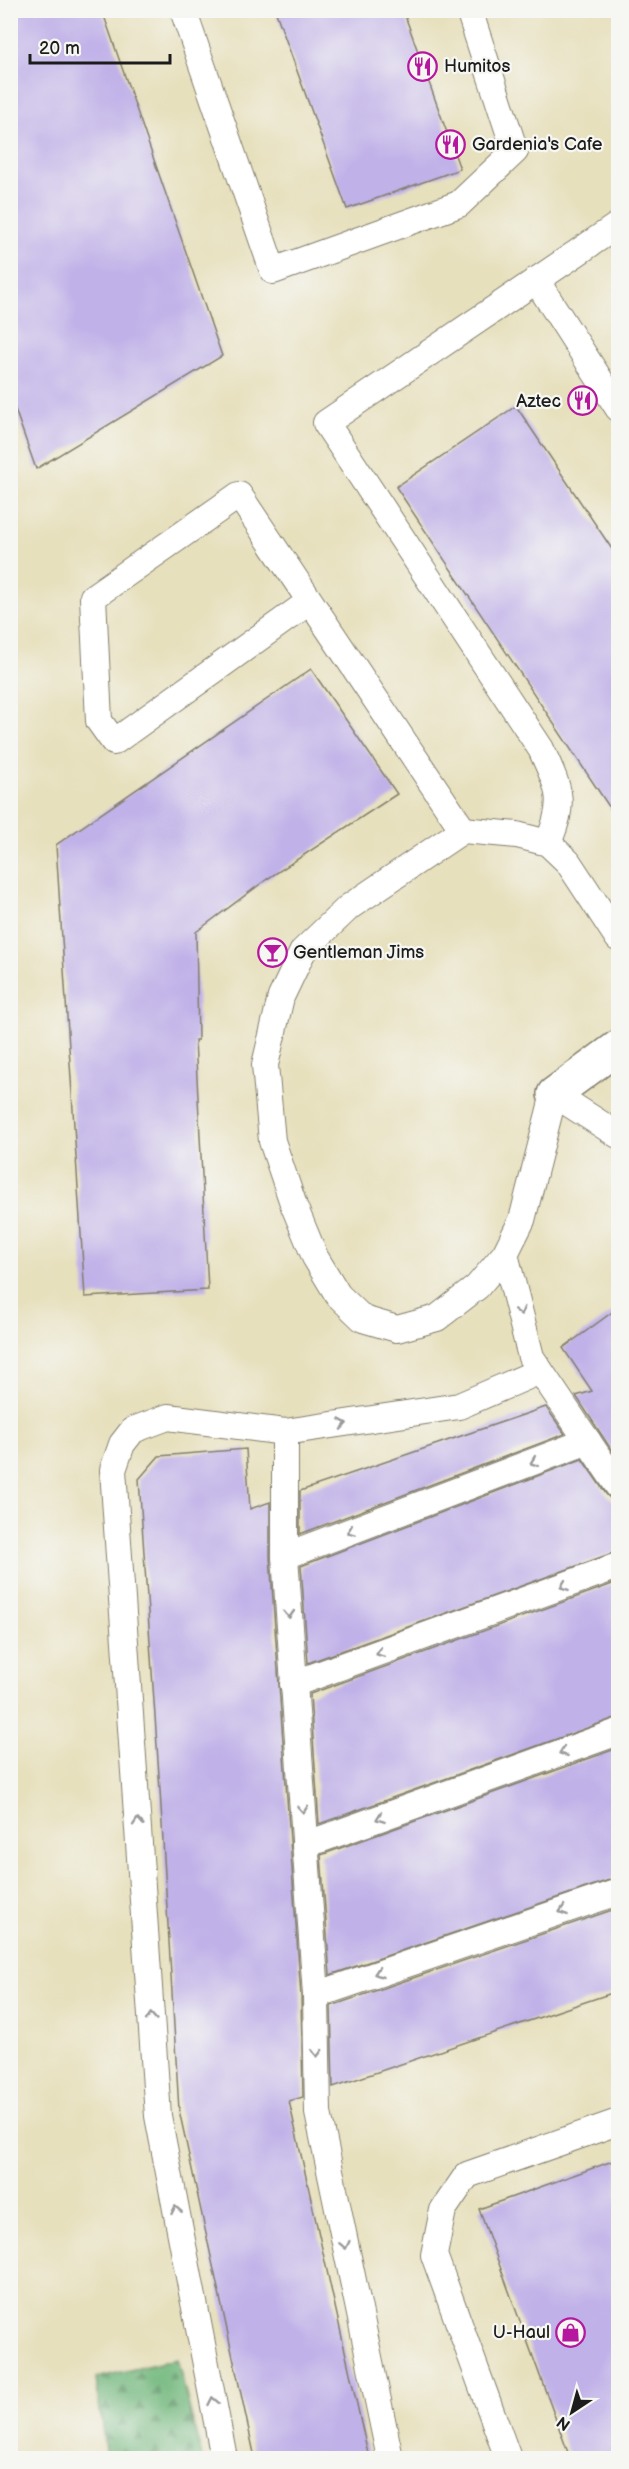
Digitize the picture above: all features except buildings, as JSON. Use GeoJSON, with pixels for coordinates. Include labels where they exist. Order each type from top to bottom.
{"type":"FeatureCollection","features":[{"type":"Feature","properties":{"kind":"street"},"geometry":{"type":"LineString","coordinates":[[554,1094],[618,1047]]}},
{"type":"Feature","properties":{"kind":"lane"},"geometry":{"type":"LineString","coordinates":[[183,10],[273,271],[459,204],[515,151],[469,10]]}},
{"type":"Feature","properties":{"kind":"lane"},"geometry":{"type":"LineString","coordinates":[[548,843],[556,822],[560,801],[556,784],[541,749],[326,423],[618,225]]}},
{"type":"Feature","properties":{"kind":"lane"},"geometry":{"type":"LineString","coordinates":[[536,280],[618,408]]}},
{"type":"Feature","properties":{"kind":"lane"},"geometry":{"type":"LineString","coordinates":[[309,602],[114,742],[99,721],[93,597],[239,495],[463,830]]}},
{"type":"Feature","properties":{"kind":"lane"},"geometry":{"type":"LineString","coordinates":[[618,938],[568,862],[548,843],[517,836],[463,830],[349,907],[303,951],[281,997],[265,1065],[272,1141],[294,1206],[315,1257],[338,1295],[363,1319],[397,1329],[437,1318],[477,1287],[505,1254],[522,1220],[554,1094],[618,1135]]}},
{"type":"Feature","properties":{"kind":"lane"},"geometry":{"type":"LineString","coordinates":[[505,1254],[531,1356],[618,1486]]}},
{"type":"Feature","properties":{"kind":"lane"},"geometry":{"type":"LineString","coordinates":[[224,2458],[158,2116],[113,1470],[122,1444],[133,1430],[168,1417],[285,1432],[459,1406],[540,1371]]}},
{"type":"Feature","properties":{"kind":"lane"},"geometry":{"type":"LineString","coordinates":[[285,1432],[285,1556],[316,1995],[318,2113],[390,2458]]}},
{"type":"Feature","properties":{"kind":"lane"},"geometry":{"type":"LineString","coordinates":[[285,1556],[588,1441]]}},
{"type":"Feature","properties":{"kind":"lane"},"geometry":{"type":"LineString","coordinates":[[293,1684],[618,1566]]}},
{"type":"Feature","properties":{"kind":"lane"},"geometry":{"type":"LineString","coordinates":[[305,1845],[618,1732]]}},
{"type":"Feature","properties":{"kind":"lane"},"geometry":{"type":"LineString","coordinates":[[316,1995],[618,1892]]}},
{"type":"Feature","properties":{"kind":"lane"},"geometry":{"type":"LineString","coordinates":[[508,2458],[434,2255],[443,2210],[467,2175],[618,2122]]}},
{"type":"Feature","properties":{"kind":"green space"},"geometry":{"type":"Polygon","coordinates":[[[177,2359],[202,2458],[106,2458],[96,2378],[177,2359]]]}},
{"type":"Feature","properties":{"kind":"place","name":"Humitos"},"geometry":{"type":"Point","coordinates":[423,66]}},
{"type":"Feature","properties":{"kind":"place","name":"Gardenia's Cafe"},"geometry":{"type":"Point","coordinates":[451,144]}},
{"type":"Feature","properties":{"kind":"place","name":"Aztec"},"geometry":{"type":"Point","coordinates":[582,401]}},
{"type":"Feature","properties":{"kind":"place","name":"Gentleman Jims"},"geometry":{"type":"Point","coordinates":[272,952]}},
{"type":"Feature","properties":{"kind":"place","name":"U-Haul"},"geometry":{"type":"Point","coordinates":[571,2332]}}]}
